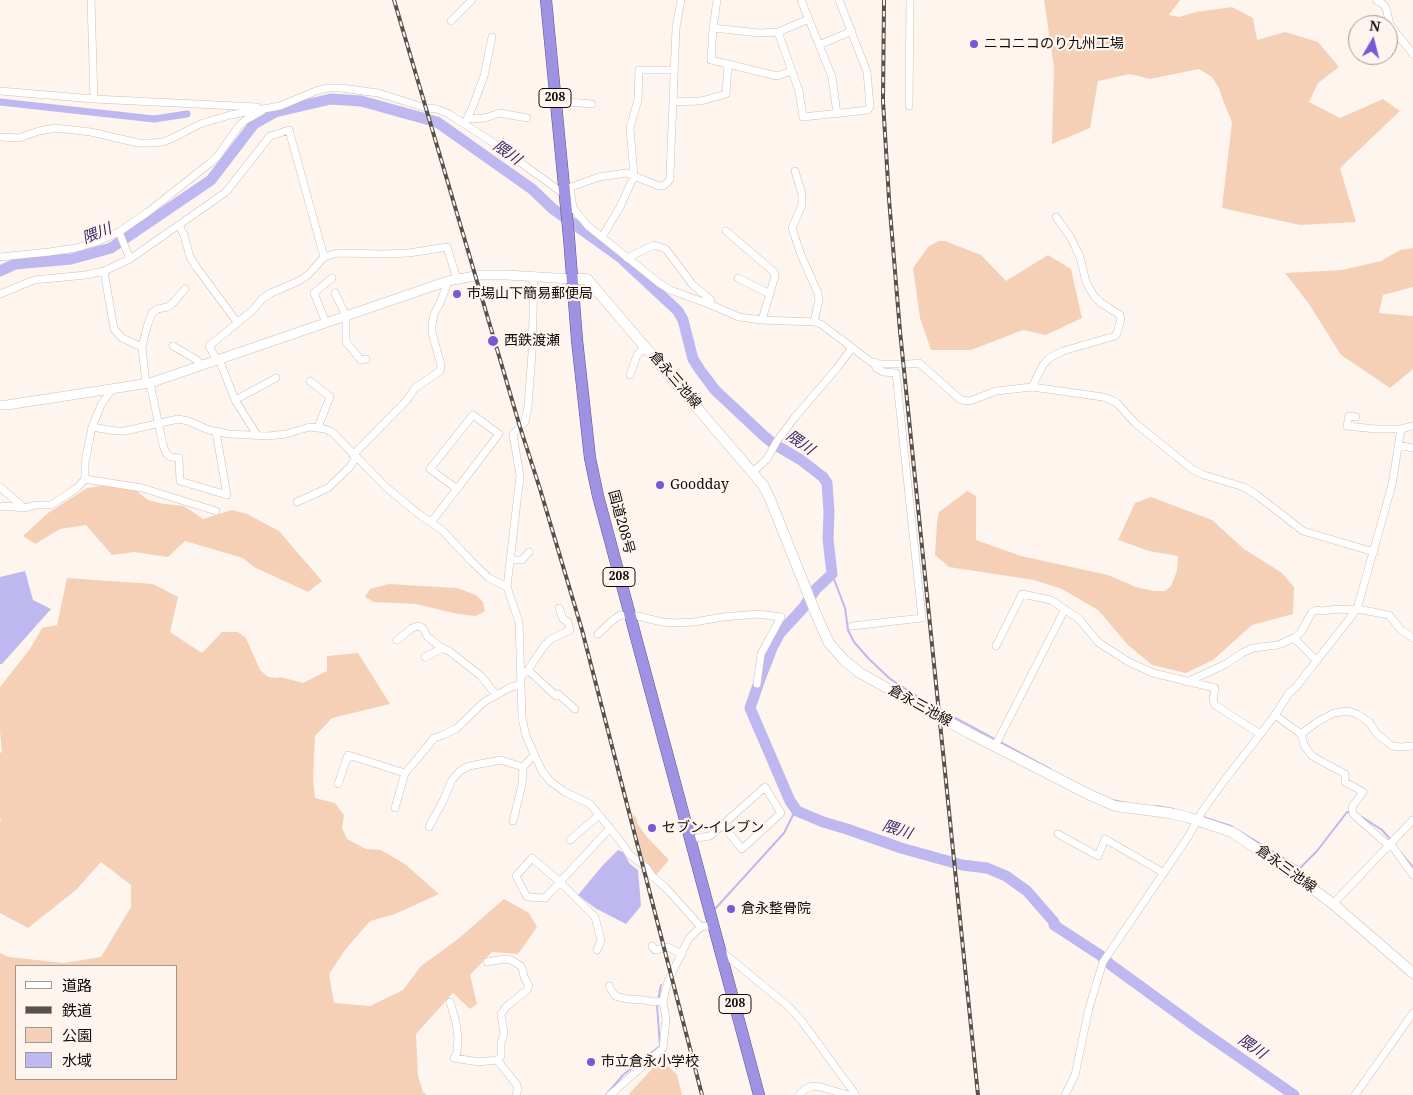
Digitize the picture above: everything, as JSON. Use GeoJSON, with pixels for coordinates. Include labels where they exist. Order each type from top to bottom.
{"type":"FeatureCollection","features":[{"type":"Feature","properties":{"kind":"highway","name":"国道208号"},"geometry":{"type":"LineString","coordinates":[[546,0],[555,101],[566,191],[577,340],[590,458],[598,496],[759,1095]]}},
{"type":"Feature","properties":{"kind":"main road","name":"倉永三池線"},"geometry":{"type":"LineString","coordinates":[[572,279],[587,279],[754,472],[770,499],[801,579],[829,643],[844,660],[860,673],[1090,795],[1115,806],[1169,813],[1198,820],[1232,832],[1282,865],[1333,904],[1413,973]]}},
{"type":"Feature","properties":{"kind":"street"},"geometry":{"type":"LineString","coordinates":[[91,0],[94,99]]}},
{"type":"Feature","properties":{"kind":"street"},"geometry":{"type":"LineString","coordinates":[[451,20],[472,0]]}},
{"type":"Feature","properties":{"kind":"street"},"geometry":{"type":"LineString","coordinates":[[566,191],[599,177],[626,173],[659,186],[663,186],[670,179],[676,28],[680,0]]}},
{"type":"Feature","properties":{"kind":"street"},"geometry":{"type":"LineString","coordinates":[[717,0],[711,60],[777,76],[792,71]]}},
{"type":"Feature","properties":{"kind":"street"},"geometry":{"type":"LineString","coordinates":[[801,0],[832,77],[837,114]]}},
{"type":"Feature","properties":{"kind":"street"},"geometry":{"type":"LineString","coordinates":[[778,32],[799,91],[803,117],[868,110],[870,106],[867,72],[839,0]]}},
{"type":"Feature","properties":{"kind":"street"},"geometry":{"type":"LineString","coordinates":[[909,106],[910,0]]}},
{"type":"Feature","properties":{"kind":"street"},"geometry":{"type":"LineString","coordinates":[[1376,0],[1386,8],[1390,25],[1413,54]]}},
{"type":"Feature","properties":{"kind":"street"},"geometry":{"type":"LineString","coordinates":[[713,28],[760,33],[778,32],[809,20]]}},
{"type":"Feature","properties":{"kind":"street"},"geometry":{"type":"LineString","coordinates":[[819,45],[852,31]]}},
{"type":"Feature","properties":{"kind":"street"},"geometry":{"type":"LineString","coordinates":[[466,121],[484,76],[492,36]]}},
{"type":"Feature","properties":{"kind":"street"},"geometry":{"type":"LineString","coordinates":[[673,102],[701,101],[726,94],[728,64]]}},
{"type":"Feature","properties":{"kind":"street"},"geometry":{"type":"LineString","coordinates":[[602,237],[620,207],[634,176],[630,128],[638,100],[639,70],[674,70]]}},
{"type":"Feature","properties":{"kind":"street"},"geometry":{"type":"LineString","coordinates":[[0,137],[20,138],[39,131],[55,128],[91,132],[138,143],[163,142],[200,124],[222,117],[280,106],[328,88],[378,92],[426,108],[437,109],[466,121],[566,191],[573,208],[588,226],[659,284],[670,290],[739,317],[821,324],[871,362],[919,363],[962,400],[970,401],[996,391],[1032,386],[1103,397],[1117,404],[1135,423],[1192,469],[1244,487],[1303,531],[1374,552]]}},
{"type":"Feature","properties":{"kind":"street"},"geometry":{"type":"LineString","coordinates":[[0,91],[94,99],[221,104],[267,108]]}},
{"type":"Feature","properties":{"kind":"street"},"geometry":{"type":"LineString","coordinates":[[555,101],[592,104]]}},
{"type":"Feature","properties":{"kind":"street"},"geometry":{"type":"LineString","coordinates":[[0,257],[76,248],[120,234],[217,157],[244,121],[267,108]]}},
{"type":"Feature","properties":{"kind":"street"},"geometry":{"type":"LineString","coordinates":[[466,121],[500,113],[527,118]]}},
{"type":"Feature","properties":{"kind":"street"},"geometry":{"type":"LineString","coordinates":[[0,294],[34,280],[86,275],[104,271],[130,259],[226,192],[270,136],[289,130],[324,257]]}},
{"type":"Feature","properties":{"kind":"street"},"geometry":{"type":"LineString","coordinates":[[795,171],[802,194],[802,204],[792,228],[801,255],[818,293],[819,300],[814,322]]}},
{"type":"Feature","properties":{"kind":"street"},"geometry":{"type":"LineString","coordinates":[[1032,386],[1049,358],[1064,351],[1115,336],[1118,334],[1121,320],[1120,315],[1094,296],[1086,282],[1080,257],[1071,238],[1056,217]]}},
{"type":"Feature","properties":{"kind":"street"},"geometry":{"type":"LineString","coordinates":[[179,225],[190,257],[237,322]]}},
{"type":"Feature","properties":{"kind":"street"},"geometry":{"type":"LineString","coordinates":[[726,232],[774,272],[775,276],[762,320]]}},
{"type":"Feature","properties":{"kind":"street"},"geometry":{"type":"LineString","coordinates":[[120,234],[130,259]]}},
{"type":"Feature","properties":{"kind":"street"},"geometry":{"type":"LineString","coordinates":[[627,258],[654,245],[666,249],[692,284],[711,300],[709,304]]}},
{"type":"Feature","properties":{"kind":"street"},"geometry":{"type":"LineString","coordinates":[[257,435],[236,400],[218,360],[209,346],[253,310],[262,299],[299,281],[309,274],[324,257],[337,253],[392,254],[447,247],[453,280],[434,314],[432,326],[432,333],[441,365],[440,371],[414,388],[407,400],[354,456],[350,467],[328,488],[297,502]]}},
{"type":"Feature","properties":{"kind":"street"},"geometry":{"type":"LineString","coordinates":[[104,271],[114,329],[122,338],[142,347]]}},
{"type":"Feature","properties":{"kind":"street"},"geometry":{"type":"LineString","coordinates":[[0,404],[7,405],[148,384],[453,280],[480,275],[572,279]]}},
{"type":"Feature","properties":{"kind":"street"},"geometry":{"type":"LineString","coordinates":[[534,276],[529,395],[525,422],[513,434],[520,476],[507,586],[518,622],[522,718],[526,736],[542,771],[551,782],[565,792],[590,804],[630,855],[647,868],[652,876],[666,888],[700,927]]}},
{"type":"Feature","properties":{"kind":"street"},"geometry":{"type":"LineString","coordinates":[[326,323],[314,293],[332,278]]}},
{"type":"Feature","properties":{"kind":"street"},"geometry":{"type":"LineString","coordinates":[[738,278],[770,294]]}},
{"type":"Feature","properties":{"kind":"street"},"geometry":{"type":"LineString","coordinates":[[185,289],[168,307],[157,309],[152,313],[142,347],[148,384],[166,453],[171,457],[179,458],[180,481],[227,495],[216,432]]}},
{"type":"Feature","properties":{"kind":"street"},"geometry":{"type":"LineString","coordinates":[[335,293],[346,316],[346,342],[361,360],[366,359]]}},
{"type":"Feature","properties":{"kind":"street"},"geometry":{"type":"LineString","coordinates":[[173,346],[197,360],[202,366]]}},
{"type":"Feature","properties":{"kind":"street"},"geometry":{"type":"LineString","coordinates":[[630,375],[637,355],[646,346]]}},
{"type":"Feature","properties":{"kind":"street"},"geometry":{"type":"LineString","coordinates":[[754,472],[767,459],[776,441],[852,348]]}},
{"type":"Feature","properties":{"kind":"street"},"geometry":{"type":"LineString","coordinates":[[852,626],[922,618],[896,372],[883,372],[876,368],[874,362]]}},
{"type":"Feature","properties":{"kind":"street"},"geometry":{"type":"LineString","coordinates":[[236,400],[276,378]]}},
{"type":"Feature","properties":{"kind":"street"},"geometry":{"type":"LineString","coordinates":[[310,381],[330,397],[318,427]]}},
{"type":"Feature","properties":{"kind":"street"},"geometry":{"type":"LineString","coordinates":[[0,508],[4,506],[24,508],[36,505],[51,505],[77,488],[85,479],[85,462],[92,427],[101,405],[112,389]]}},
{"type":"Feature","properties":{"kind":"street"},"geometry":{"type":"LineString","coordinates":[[431,522],[457,489],[499,434],[472,415],[430,469],[457,489]]}},
{"type":"Feature","properties":{"kind":"street"},"geometry":{"type":"LineString","coordinates":[[1356,417],[1349,416],[1348,426],[1376,429],[1401,429],[1413,426]]}},
{"type":"Feature","properties":{"kind":"street"},"geometry":{"type":"LineString","coordinates":[[92,427],[116,431],[178,419],[216,432],[229,434],[286,434],[310,427],[325,429],[332,432],[354,456],[416,512],[442,530],[489,578],[507,586]]}},
{"type":"Feature","properties":{"kind":"street"},"geometry":{"type":"LineString","coordinates":[[1065,1095],[1075,1075],[1089,1008],[1103,962],[1224,781],[1275,715],[1289,693],[1317,661],[1356,609],[1392,486],[1401,429]]}},
{"type":"Feature","properties":{"kind":"street"},"geometry":{"type":"LineString","coordinates":[[1398,445],[1413,448]]}},
{"type":"Feature","properties":{"kind":"street"},"geometry":{"type":"LineString","coordinates":[[85,479],[142,488],[216,510]]}},
{"type":"Feature","properties":{"kind":"street"},"geometry":{"type":"LineString","coordinates":[[0,487],[24,508]]}},
{"type":"Feature","properties":{"kind":"street"},"geometry":{"type":"LineString","coordinates":[[510,560],[522,560],[529,552]]}},
{"type":"Feature","properties":{"kind":"street"},"geometry":{"type":"LineString","coordinates":[[996,646],[1022,594],[1051,600],[1079,619],[1099,643],[1139,668],[1214,688],[1213,700],[1215,705],[1260,734]]}},
{"type":"Feature","properties":{"kind":"street"},"geometry":{"type":"LineString","coordinates":[[395,808],[405,772],[434,738],[457,728],[484,702],[520,681],[544,646],[551,639],[570,630],[568,622],[563,619],[559,608]]}},
{"type":"Feature","properties":{"kind":"street"},"geometry":{"type":"LineString","coordinates":[[995,746],[1065,609]]}},
{"type":"Feature","properties":{"kind":"street"},"geometry":{"type":"LineString","coordinates":[[1187,682],[1226,664],[1253,648],[1278,646],[1294,638],[1301,632],[1312,612],[1316,610],[1356,609],[1389,615],[1400,629],[1413,638]]}},
{"type":"Feature","properties":{"kind":"street"},"geometry":{"type":"LineString","coordinates":[[598,634],[620,615],[676,623],[758,614],[781,618],[761,654],[756,684]]}},
{"type":"Feature","properties":{"kind":"street"},"geometry":{"type":"LineString","coordinates":[[397,640],[412,628],[418,626],[423,628],[427,636],[481,676],[496,695]]}},
{"type":"Feature","properties":{"kind":"street"},"geometry":{"type":"LineString","coordinates":[[1294,638],[1317,661]]}},
{"type":"Feature","properties":{"kind":"street"},"geometry":{"type":"LineString","coordinates":[[425,657],[443,648]]}},
{"type":"Feature","properties":{"kind":"street"},"geometry":{"type":"LineString","coordinates":[[528,670],[556,696],[558,694],[575,709]]}},
{"type":"Feature","properties":{"kind":"street"},"geometry":{"type":"LineString","coordinates":[[1301,734],[1317,722],[1334,713],[1348,711],[1357,714],[1369,722],[1376,733],[1392,746],[1401,748],[1413,746]]}},
{"type":"Feature","properties":{"kind":"street"},"geometry":{"type":"LineString","coordinates":[[1275,715],[1301,734],[1304,744],[1312,756],[1345,774],[1345,782],[1362,792],[1352,807],[1353,814],[1389,844],[1413,875]]}},
{"type":"Feature","properties":{"kind":"street"},"geometry":{"type":"LineString","coordinates":[[338,784],[348,755],[405,772]]}},
{"type":"Feature","properties":{"kind":"street"},"geometry":{"type":"LineString","coordinates":[[513,821],[522,785],[523,767],[534,755]]}},
{"type":"Feature","properties":{"kind":"street"},"geometry":{"type":"LineString","coordinates":[[428,827],[443,801],[452,780],[460,771],[469,766],[501,760],[523,767]]}},
{"type":"Feature","properties":{"kind":"street"},"geometry":{"type":"LineString","coordinates":[[690,839],[710,836],[722,824],[766,788],[781,813],[742,849],[722,824]]}},
{"type":"Feature","properties":{"kind":"street"},"geometry":{"type":"LineString","coordinates":[[570,840],[599,815]]}},
{"type":"Feature","properties":{"kind":"street"},"geometry":{"type":"LineString","coordinates":[[1333,904],[1413,820]]}},
{"type":"Feature","properties":{"kind":"street"},"geometry":{"type":"LineString","coordinates":[[597,950],[602,940],[595,917],[560,882],[532,858],[516,876],[527,897],[545,898],[560,882],[610,828]]}},
{"type":"Feature","properties":{"kind":"street"},"geometry":{"type":"LineString","coordinates":[[1058,834],[1098,856],[1105,839],[1164,873]]}},
{"type":"Feature","properties":{"kind":"street"},"geometry":{"type":"LineString","coordinates":[[610,1095],[663,1048],[666,1019],[663,1001],[668,981],[689,938],[711,916]]}},
{"type":"Feature","properties":{"kind":"street"},"geometry":{"type":"LineString","coordinates":[[652,946],[655,950],[668,947],[682,954]]}},
{"type":"Feature","properties":{"kind":"street"},"geometry":{"type":"LineString","coordinates":[[720,950],[788,1006],[801,1020],[856,1095]]}},
{"type":"Feature","properties":{"kind":"street"},"geometry":{"type":"LineString","coordinates":[[487,962],[504,959],[511,960],[521,966],[524,978],[529,986],[501,1014],[504,1034],[500,1056],[497,1060]]}},
{"type":"Feature","properties":{"kind":"street"},"geometry":{"type":"LineString","coordinates":[[609,986],[614,996],[627,1000],[663,1001]]}},
{"type":"Feature","properties":{"kind":"street"},"geometry":{"type":"LineString","coordinates":[[450,1002],[456,1022],[458,1038],[457,1052],[451,1058],[479,1062],[497,1060]]}},
{"type":"Feature","properties":{"kind":"street"},"geometry":{"type":"LineString","coordinates":[[1355,1095],[1413,1013]]}},
{"type":"Feature","properties":{"kind":"street"},"geometry":{"type":"LineString","coordinates":[[497,1060],[517,1085],[516,1095]]}},
{"type":"Feature","properties":{"kind":"street"},"geometry":{"type":"LineString","coordinates":[[799,1095],[812,1086],[848,1095]]}},
{"type":"Feature","properties":{"kind":"green space"},"geometry":{"type":"Polygon","coordinates":[[[1044,0],[1180,0],[1169,15],[1179,17],[1196,12],[1232,7],[1253,18],[1257,40],[1285,32],[1318,42],[1339,67],[1318,83],[1309,102],[1340,118],[1383,99],[1400,111],[1340,168],[1356,222],[1300,225],[1222,208],[1232,122],[1219,88],[1212,77],[1199,69],[1150,79],[1130,74],[1098,81],[1090,128],[1052,144],[1054,68],[1044,0]]]}},
{"type":"Feature","properties":{"kind":"green space"},"geometry":{"type":"Polygon","coordinates":[[[939,241],[945,241],[981,255],[1006,281],[1048,255],[1071,269],[1082,318],[1046,335],[1023,330],[971,350],[931,350],[920,318],[913,268],[929,246],[939,241]]]}},
{"type":"Feature","properties":{"kind":"green space"},"geometry":{"type":"Polygon","coordinates":[[[1413,248],[1413,287],[1383,295],[1379,313],[1413,316],[1413,369],[1390,388],[1341,355],[1309,304],[1285,273],[1342,270],[1381,261],[1400,250],[1413,248]]]}},
{"type":"Feature","properties":{"kind":"green space"},"geometry":{"type":"Polygon","coordinates":[[[107,485],[135,490],[148,500],[184,506],[203,519],[232,510],[247,514],[279,531],[322,581],[308,592],[254,567],[243,558],[185,541],[168,557],[134,552],[112,555],[86,525],[60,529],[35,544],[23,536],[48,513],[87,488],[107,485]]]}},
{"type":"Feature","properties":{"kind":"green space"},"geometry":{"type":"Polygon","coordinates":[[[967,491],[976,496],[976,540],[1021,556],[1108,575],[1136,587],[1154,591],[1165,591],[1171,586],[1177,571],[1178,556],[1149,551],[1118,540],[1135,503],[1151,497],[1212,520],[1244,549],[1282,573],[1294,587],[1293,614],[1252,625],[1213,660],[1186,673],[1152,665],[1128,645],[1098,610],[1062,589],[1034,580],[949,567],[935,555],[939,512],[967,491]]]}},
{"type":"Feature","properties":{"kind":"green space"},"geometry":{"type":"Polygon","coordinates":[[[67,578],[153,584],[178,597],[170,632],[202,653],[222,632],[238,632],[246,638],[260,670],[268,677],[280,677],[303,683],[327,671],[327,656],[358,653],[390,704],[332,718],[315,736],[313,779],[315,798],[335,803],[344,815],[342,828],[347,839],[366,849],[381,850],[405,864],[439,894],[395,914],[370,921],[345,950],[329,974],[334,1003],[370,1006],[403,990],[421,966],[458,939],[504,899],[529,913],[537,927],[518,954],[492,952],[470,975],[477,1004],[470,1009],[453,993],[416,1034],[418,1076],[423,1092],[427,1095],[0,1095],[0,953],[9,957],[64,963],[101,957],[131,907],[131,885],[101,862],[76,890],[28,928],[0,913],[0,752],[2,753],[0,687],[30,649],[42,628],[57,625],[67,578]]]}},
{"type":"Feature","properties":{"kind":"green space"},"geometry":{"type":"Polygon","coordinates":[[[389,584],[457,588],[476,595],[483,602],[485,611],[476,616],[458,614],[416,604],[374,602],[365,597],[370,589],[389,584]]]}},
{"type":"Feature","properties":{"kind":"green space"},"geometry":{"type":"Polygon","coordinates":[[[632,813],[647,837],[669,860],[656,875],[648,863],[643,860],[632,813]]]}},
{"type":"Feature","properties":{"kind":"green space","name":"市立倉永小学校"},"geometry":{"type":"Polygon","coordinates":[[[661,1059],[677,1075],[682,1095],[629,1095],[630,1093],[661,1059]]]}},
{"type":"Feature","properties":{"kind":"water"},"geometry":{"type":"Polygon","coordinates":[[[25,571],[33,600],[51,609],[0,664],[0,577],[25,571]]]}},
{"type":"Feature","properties":{"kind":"water"},"geometry":{"type":"Polygon","coordinates":[[[618,850],[623,852],[630,864],[638,870],[641,906],[626,924],[595,908],[578,895],[618,850]]]}},
{"type":"Feature","properties":{"kind":"waterway","name":"隈川"},"geometry":{"type":"LineString","coordinates":[[0,271],[15,264],[71,259],[111,248],[211,180],[254,124],[275,112],[331,99],[361,101],[437,122],[532,189],[553,209],[620,257],[678,311],[683,320],[693,359],[715,390],[764,436],[801,460],[823,477],[827,483],[828,539],[832,574],[816,589],[803,608],[780,633],[772,648],[750,708],[790,801],[797,811],[823,822],[901,848],[962,865],[987,868],[1006,876],[1027,891],[1054,922],[1054,925],[1100,955],[1199,1029],[1294,1095]]}},
{"type":"Feature","properties":{"kind":"waterway"},"geometry":{"type":"LineString","coordinates":[[0,102],[154,119],[187,114]]}},
{"type":"Feature","properties":{"kind":"waterway"},"geometry":{"type":"LineString","coordinates":[[832,574],[845,608],[848,630],[854,642],[889,678],[935,707],[1050,769]]}},
{"type":"Feature","properties":{"kind":"waterway"},"geometry":{"type":"LineString","coordinates":[[1112,800],[1127,803]]}},
{"type":"Feature","properties":{"kind":"waterway"},"geometry":{"type":"LineString","coordinates":[[1156,806],[1174,809]]}},
{"type":"Feature","properties":{"kind":"waterway"},"geometry":{"type":"LineString","coordinates":[[715,909],[784,833],[796,809]]}},
{"type":"Feature","properties":{"kind":"waterway"},"geometry":{"type":"LineString","coordinates":[[1203,817],[1231,826],[1300,868],[1317,851],[1347,812],[1351,813]]}},
{"type":"Feature","properties":{"kind":"waterway"},"geometry":{"type":"LineString","coordinates":[[1362,817],[1382,830],[1391,840]]}},
{"type":"Feature","properties":{"kind":"waterway"},"geometry":{"type":"LineString","coordinates":[[1400,852],[1413,867]]}},
{"type":"Feature","properties":{"kind":"waterway"},"geometry":{"type":"LineString","coordinates":[[658,1000],[661,985]]}},
{"type":"Feature","properties":{"kind":"waterway"},"geometry":{"type":"LineString","coordinates":[[606,1095],[623,1075],[660,1046],[657,1005]]}},
{"type":"Feature","properties":{"kind":"railway"},"geometry":{"type":"LineString","coordinates":[[394,0],[582,630],[702,1095]]}},
{"type":"Feature","properties":{"kind":"railway"},"geometry":{"type":"LineString","coordinates":[[884,0],[883,101],[900,331],[978,1095]]}},
{"type":"Feature","properties":{"kind":"place","name":"ニコニコのり九州工場"},"geometry":{"type":"Point","coordinates":[974,44]}},
{"type":"Feature","properties":{"kind":"place","name":"市場山下簡易郵便局"},"geometry":{"type":"Point","coordinates":[457,294]}},
{"type":"Feature","properties":{"kind":"place","name":"西鉄渡瀬"},"geometry":{"type":"Point","coordinates":[493,341]}},
{"type":"Feature","properties":{"kind":"place","name":"Goodday"},"geometry":{"type":"Point","coordinates":[660,485]}},
{"type":"Feature","properties":{"kind":"place","name":"セブン-イレブン"},"geometry":{"type":"Point","coordinates":[652,828]}},
{"type":"Feature","properties":{"kind":"place","name":"倉永整骨院"},"geometry":{"type":"Point","coordinates":[731,909]}},
{"type":"Feature","properties":{"kind":"place","name":"市立倉永小学校"},"geometry":{"type":"Point","coordinates":[591,1062]}}]}
